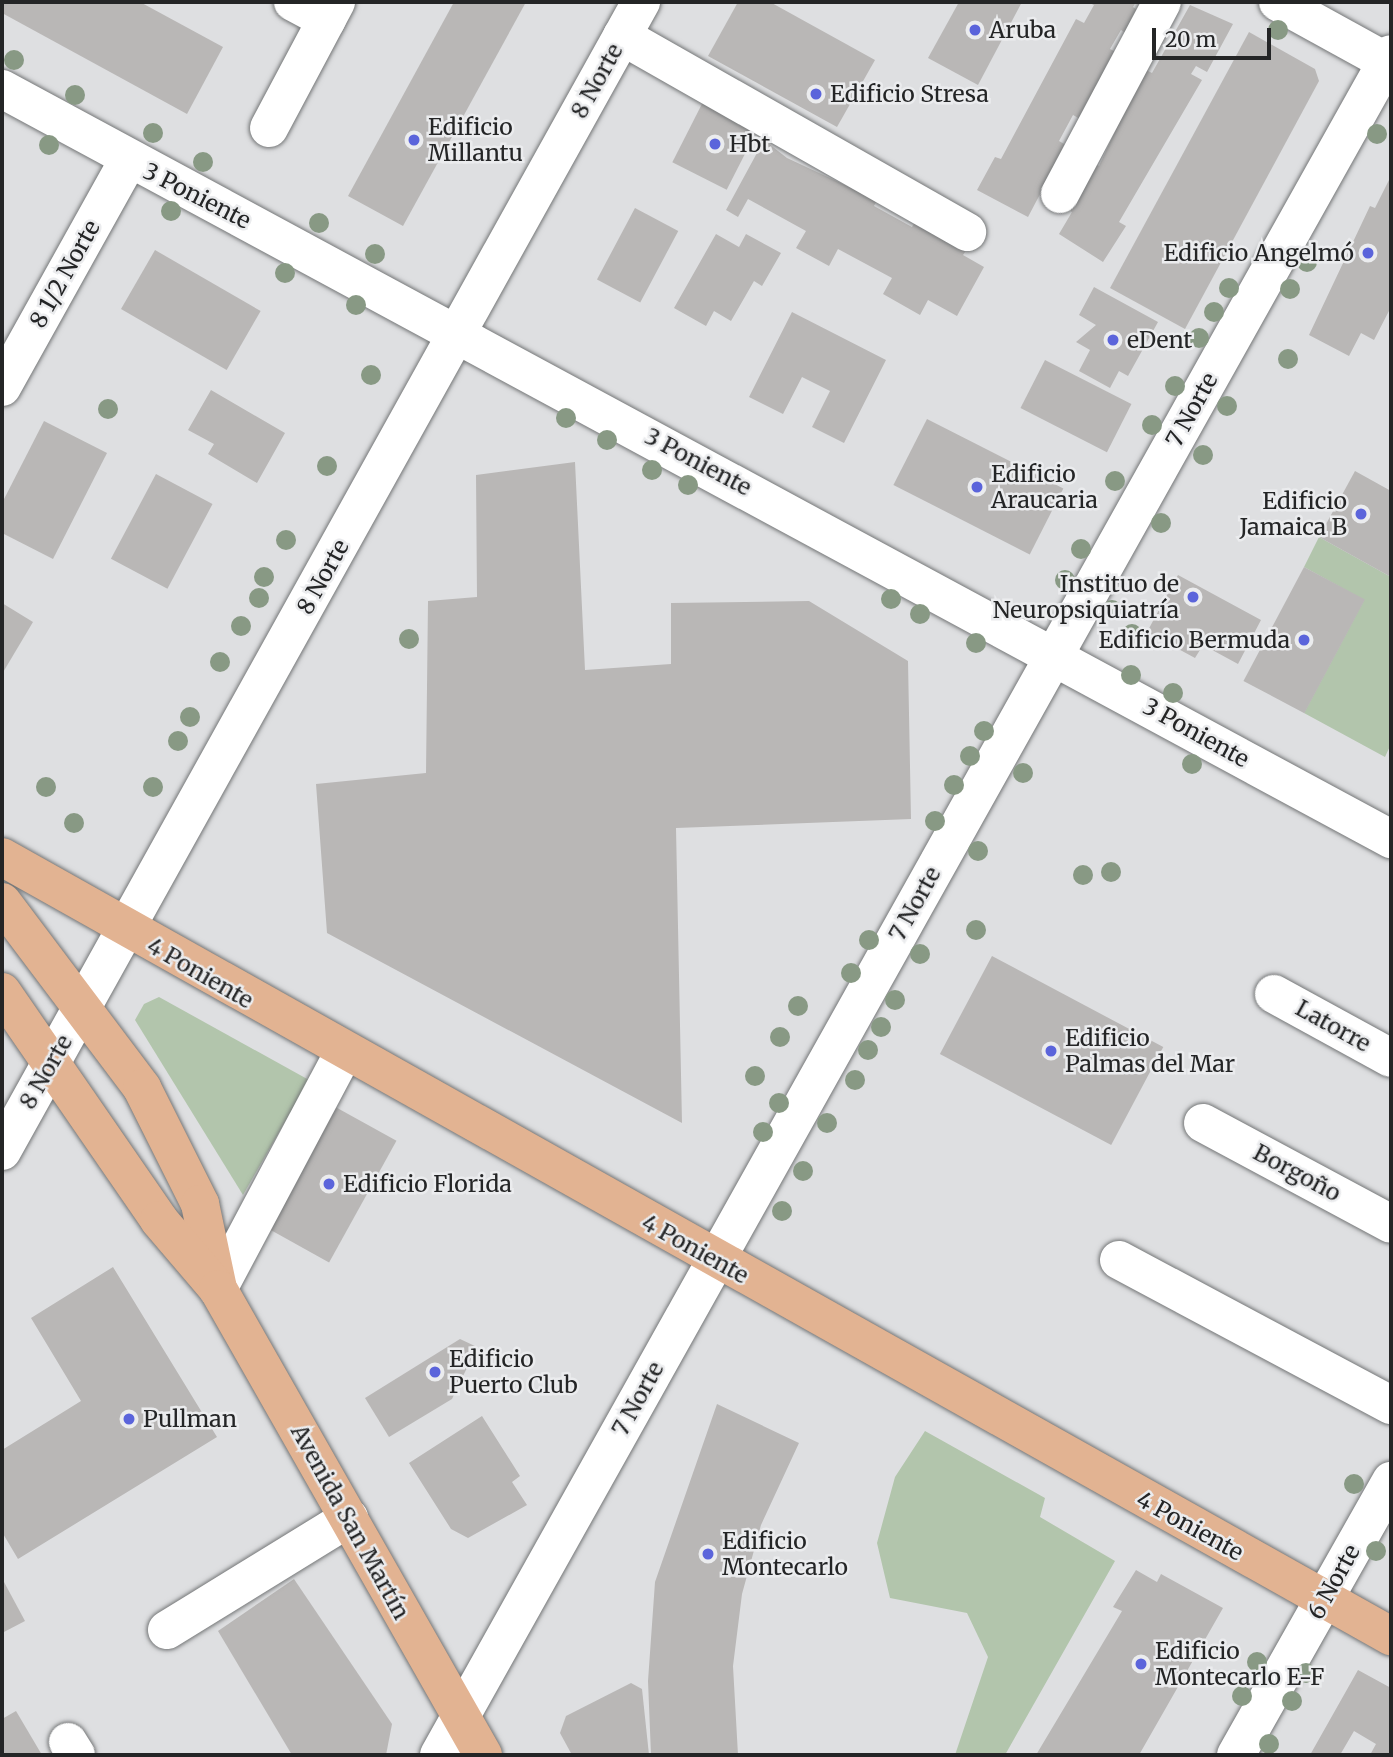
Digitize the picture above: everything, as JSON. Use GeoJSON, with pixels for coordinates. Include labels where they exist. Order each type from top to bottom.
{"type":"FeatureCollection","features":[{"type":"Feature","properties":{"kind":"main road","name":"4 Poniente"},"geometry":{"type":"LineString","coordinates":[[2,857],[343,1054],[1391,1636]]}},
{"type":"Feature","properties":{"kind":"main road","name":"Avenida San Martín"},"geometry":{"type":"LineString","coordinates":[[2,902],[142,1088],[200,1204],[218,1289]]}},
{"type":"Feature","properties":{"kind":"main road","name":"Avenida San Martín"},"geometry":{"type":"LineString","coordinates":[[2,992],[53,1060],[159,1220],[218,1289],[483,1755]]}},
{"type":"Feature","properties":{"kind":"street"},"geometry":{"type":"LineString","coordinates":[[269,128],[331,11],[293,2]]}},
{"type":"Feature","properties":{"kind":"street","name":"8 Norte"},"geometry":{"type":"LineString","coordinates":[[2,1151],[127,931],[641,2]]}},
{"type":"Feature","properties":{"kind":"street"},"geometry":{"type":"LineString","coordinates":[[1060,194],[1162,2]]}},
{"type":"Feature","properties":{"kind":"street"},"geometry":{"type":"LineString","coordinates":[[1278,2],[1390,60]]}},
{"type":"Feature","properties":{"kind":"street"},"geometry":{"type":"LineString","coordinates":[[622,36],[967,232]]}},
{"type":"Feature","properties":{"kind":"street","name":"7 Norte"},"geometry":{"type":"LineString","coordinates":[[439,1755],[1390,60]]}},
{"type":"Feature","properties":{"kind":"street","name":"3 Poniente"},"geometry":{"type":"LineString","coordinates":[[2,89],[128,161],[457,331],[1391,839]]}},
{"type":"Feature","properties":{"kind":"street","name":"8 1/2 Norte"},"geometry":{"type":"LineString","coordinates":[[2,387],[128,161]]}},
{"type":"Feature","properties":{"kind":"street","name":"Latorre"},"geometry":{"type":"LineString","coordinates":[[1274,994],[1391,1058]]}},
{"type":"Feature","properties":{"kind":"street"},"geometry":{"type":"LineString","coordinates":[[218,1289],[343,1054]]}},
{"type":"Feature","properties":{"kind":"street","name":"Borgoño"},"geometry":{"type":"LineString","coordinates":[[1203,1123],[1391,1224]]}},
{"type":"Feature","properties":{"kind":"street"},"geometry":{"type":"LineString","coordinates":[[1119,1260],[1391,1405]]}},
{"type":"Feature","properties":{"kind":"street","name":"6 Norte"},"geometry":{"type":"LineString","coordinates":[[1236,1755],[1391,1481]]}},
{"type":"Feature","properties":{"kind":"street"},"geometry":{"type":"LineString","coordinates":[[167,1630],[349,1518]]}},
{"type":"Feature","properties":{"kind":"green space"},"geometry":{"type":"Polygon","coordinates":[[[1319,537],[1391,577],[1391,744],[1385,757],[1304,713],[1364,600],[1304,567],[1319,537]]]}},
{"type":"Feature","properties":{"kind":"green space"},"geometry":{"type":"Polygon","coordinates":[[[159,997],[309,1080],[243,1195],[135,1020],[144,1004],[159,997]]]}},
{"type":"Feature","properties":{"kind":"green space"},"geometry":{"type":"Polygon","coordinates":[[[925,1431],[1045,1498],[1040,1517],[1115,1561],[1005,1755],[955,1755],[988,1657],[967,1613],[890,1598],[877,1543],[895,1477],[925,1431]]]}},
{"type":"Feature","properties":{"kind":"building"},"geometry":{"type":"Polygon","coordinates":[[[2,2],[140,2],[223,47],[187,114],[2,13],[2,2]]]}},
{"type":"Feature","properties":{"kind":"building","name":"Edificio Millantu"},"geometry":{"type":"Polygon","coordinates":[[[454,2],[526,2],[403,226],[348,196],[454,2]]]}},
{"type":"Feature","properties":{"kind":"building","name":"Edificio Stresa"},"geometry":{"type":"Polygon","coordinates":[[[738,2],[770,2],[875,60],[837,127],[708,56],[738,2]]]}},
{"type":"Feature","properties":{"kind":"building","name":"Aruba"},"geometry":{"type":"Polygon","coordinates":[[[959,2],[1022,2],[978,85],[928,58],[959,2]]]}},
{"type":"Feature","properties":{"kind":"building"},"geometry":{"type":"Polygon","coordinates":[[[1087,2],[1136,2],[1133,7],[1140,12],[1127,34],[1121,30],[1110,49],[1118,53],[1080,119],[1073,115],[1059,141],[1066,145],[1028,217],[977,190],[995,157],[1001,159],[1076,19],[1084,23],[1094,5],[1087,2]]]}},
{"type":"Feature","properties":{"kind":"building"},"geometry":{"type":"Polygon","coordinates":[[[1190,5],[1233,24],[1207,72],[1196,66],[1191,74],[1202,80],[1119,222],[1126,226],[1103,262],[1059,234],[1072,212],[1065,208],[1092,162],[1099,166],[1144,69],[1152,73],[1190,5]]]}},
{"type":"Feature","properties":{"kind":"building"},"geometry":{"type":"Polygon","coordinates":[[[1249,32],[1315,69],[1319,81],[1185,329],[1110,288],[1249,32]]]}},
{"type":"Feature","properties":{"kind":"building","name":"Hbt"},"geometry":{"type":"Polygon","coordinates":[[[705,98],[759,126],[727,190],[672,162],[705,98]]]}},
{"type":"Feature","properties":{"kind":"building"},"geometry":{"type":"Polygon","coordinates":[[[764,140],[787,158],[877,200],[874,206],[912,227],[916,220],[967,249],[963,255],[984,267],[957,316],[928,300],[920,315],[883,294],[892,278],[838,249],[829,266],[796,248],[806,231],[748,199],[738,217],[726,210],[764,140]]]}},
{"type":"Feature","properties":{"kind":"building","name":"Edificio Angelmó"},"geometry":{"type":"Polygon","coordinates":[[[1391,176],[1391,307],[1374,340],[1361,333],[1349,356],[1309,335],[1370,206],[1375,208],[1391,176]]]}},
{"type":"Feature","properties":{"kind":"building"},"geometry":{"type":"Polygon","coordinates":[[[635,208],[678,231],[640,303],[597,280],[635,208]]]}},
{"type":"Feature","properties":{"kind":"building"},"geometry":{"type":"Polygon","coordinates":[[[716,234],[739,247],[746,234],[781,253],[762,286],[754,281],[731,321],[714,311],[706,326],[674,308],[716,234]]]}},
{"type":"Feature","properties":{"kind":"building"},"geometry":{"type":"Polygon","coordinates":[[[155,250],[261,311],[227,370],[121,309],[155,250]]]}},
{"type":"Feature","properties":{"kind":"building","name":"eDent"},"geometry":{"type":"Polygon","coordinates":[[[1094,287],[1158,322],[1128,376],[1119,371],[1110,388],[1079,371],[1090,350],[1076,342],[1096,325],[1079,315],[1094,287]]]}},
{"type":"Feature","properties":{"kind":"building"},"geometry":{"type":"Polygon","coordinates":[[[792,312],[886,360],[844,443],[812,427],[830,391],[802,377],[783,414],[749,397],[792,312]]]}},
{"type":"Feature","properties":{"kind":"building"},"geometry":{"type":"Polygon","coordinates":[[[1045,360],[1131,404],[1107,452],[1020,408],[1045,360]]]}},
{"type":"Feature","properties":{"kind":"building"},"geometry":{"type":"Polygon","coordinates":[[[211,390],[285,433],[257,483],[208,454],[214,444],[188,430],[211,390]]]}},
{"type":"Feature","properties":{"kind":"building","name":"Edificio Araucaria"},"geometry":{"type":"Polygon","coordinates":[[[927,419],[1063,488],[1030,554],[893,485],[927,419]]]}},
{"type":"Feature","properties":{"kind":"building"},"geometry":{"type":"Polygon","coordinates":[[[44,421],[107,453],[53,559],[2,533],[2,503],[44,421]]]}},
{"type":"Feature","properties":{"kind":"building"},"geometry":{"type":"Polygon","coordinates":[[[575,462],[585,670],[671,664],[671,603],[809,601],[908,661],[911,819],[676,828],[682,1123],[327,933],[316,784],[426,773],[428,601],[477,597],[476,475],[575,462]]]}},
{"type":"Feature","properties":{"kind":"building","name":"Edificio Jamaica B"},"geometry":{"type":"Polygon","coordinates":[[[1355,471],[1391,491],[1391,577],[1319,537],[1355,471]]]}},
{"type":"Feature","properties":{"kind":"building"},"geometry":{"type":"Polygon","coordinates":[[[156,474],[213,504],[167,589],[111,559],[156,474]]]}},
{"type":"Feature","properties":{"kind":"building","name":"Edificio Bermuda"},"geometry":{"type":"Polygon","coordinates":[[[1304,567],[1365,599],[1304,713],[1243,681],[1304,567]]]}},
{"type":"Feature","properties":{"kind":"building","name":"Instituo de Neuropsiquiatría"},"geometry":{"type":"Polygon","coordinates":[[[1178,575],[1261,620],[1238,664],[1203,645],[1195,658],[1147,632],[1178,575]]]}},
{"type":"Feature","properties":{"kind":"building"},"geometry":{"type":"Polygon","coordinates":[[[2,603],[33,622],[2,674],[2,603]]]}},
{"type":"Feature","properties":{"kind":"building","name":"Edificio Palmas del Mar"},"geometry":{"type":"Polygon","coordinates":[[[992,956],[1163,1047],[1111,1145],[940,1054],[992,956]]]}},
{"type":"Feature","properties":{"kind":"building","name":"Edificio Florida"},"geometry":{"type":"Polygon","coordinates":[[[330,1104],[396,1141],[329,1262],[263,1226],[330,1104]]]}},
{"type":"Feature","properties":{"kind":"building","name":"Pullman"},"geometry":{"type":"Polygon","coordinates":[[[113,1267],[217,1437],[18,1559],[2,1532],[2,1450],[81,1401],[31,1318],[113,1267]]]}},
{"type":"Feature","properties":{"kind":"building","name":"Edificio Puerto Club"},"geometry":{"type":"Polygon","coordinates":[[[460,1339],[477,1347],[452,1399],[389,1437],[365,1398],[460,1339]]]}},
{"type":"Feature","properties":{"kind":"building","name":"Edificio Montecarlo"},"geometry":{"type":"Polygon","coordinates":[[[717,1404],[799,1443],[761,1525],[742,1594],[733,1666],[738,1755],[651,1755],[648,1681],[655,1582],[717,1404]]]}},
{"type":"Feature","properties":{"kind":"building"},"geometry":{"type":"Polygon","coordinates":[[[482,1416],[520,1476],[512,1482],[527,1505],[468,1538],[451,1529],[409,1463],[482,1416]]]}},
{"type":"Feature","properties":{"kind":"building","name":"Edificio Montecarlo E-F"},"geometry":{"type":"Polygon","coordinates":[[[1136,1570],[1157,1582],[1161,1574],[1223,1608],[1139,1755],[1036,1755],[1122,1611],[1113,1607],[1136,1570]]]}},
{"type":"Feature","properties":{"kind":"building"},"geometry":{"type":"Polygon","coordinates":[[[294,1579],[392,1724],[386,1755],[292,1755],[218,1631],[294,1579]]]}},
{"type":"Feature","properties":{"kind":"building"},"geometry":{"type":"Polygon","coordinates":[[[4,1582],[25,1621],[2,1633],[2,1583],[4,1582]]]}},
{"type":"Feature","properties":{"kind":"building"},"geometry":{"type":"Polygon","coordinates":[[[1358,1670],[1391,1688],[1391,1755],[1370,1755],[1376,1744],[1354,1731],[1340,1755],[1310,1755],[1358,1670]]]}},
{"type":"Feature","properties":{"kind":"building"},"geometry":{"type":"Polygon","coordinates":[[[631,1683],[642,1689],[649,1755],[572,1755],[560,1733],[566,1716],[631,1683]]]}},
{"type":"Feature","properties":{"kind":"building"},"geometry":{"type":"Polygon","coordinates":[[[16,1711],[42,1755],[2,1755],[2,1719],[16,1711]]]}},
{"type":"Feature","properties":{"kind":"place","name":"Aruba"},"geometry":{"type":"Point","coordinates":[975,30]}},
{"type":"Feature","properties":{"kind":"place","name":"Edificio Stresa"},"geometry":{"type":"Point","coordinates":[816,94]}},
{"type":"Feature","properties":{"kind":"place","name":"Edificio Millantu"},"geometry":{"type":"Point","coordinates":[414,140]}},
{"type":"Feature","properties":{"kind":"place","name":"Hbt"},"geometry":{"type":"Point","coordinates":[715,144]}},
{"type":"Feature","properties":{"kind":"place","name":"Edificio Angelmó"},"geometry":{"type":"Point","coordinates":[1368,253]}},
{"type":"Feature","properties":{"kind":"place","name":"eDent"},"geometry":{"type":"Point","coordinates":[1113,340]}},
{"type":"Feature","properties":{"kind":"place","name":"Edificio Araucaria"},"geometry":{"type":"Point","coordinates":[977,487]}},
{"type":"Feature","properties":{"kind":"place","name":"Edificio Jamaica B"},"geometry":{"type":"Point","coordinates":[1361,514]}},
{"type":"Feature","properties":{"kind":"place","name":"Instituo de Neuropsiquiatría"},"geometry":{"type":"Point","coordinates":[1193,597]}},
{"type":"Feature","properties":{"kind":"place","name":"Edificio Bermuda"},"geometry":{"type":"Point","coordinates":[1304,640]}},
{"type":"Feature","properties":{"kind":"place","name":"Edificio Palmas del Mar"},"geometry":{"type":"Point","coordinates":[1051,1051]}},
{"type":"Feature","properties":{"kind":"place","name":"Edificio Florida"},"geometry":{"type":"Point","coordinates":[329,1184]}},
{"type":"Feature","properties":{"kind":"place","name":"Edificio Puerto Club"},"geometry":{"type":"Point","coordinates":[435,1372]}},
{"type":"Feature","properties":{"kind":"place","name":"Pullman"},"geometry":{"type":"Point","coordinates":[129,1419]}},
{"type":"Feature","properties":{"kind":"place","name":"Edificio Montecarlo"},"geometry":{"type":"Point","coordinates":[708,1554]}},
{"type":"Feature","properties":{"kind":"place","name":"Edificio Montecarlo E-F"},"geometry":{"type":"Point","coordinates":[1141,1664]}}]}
